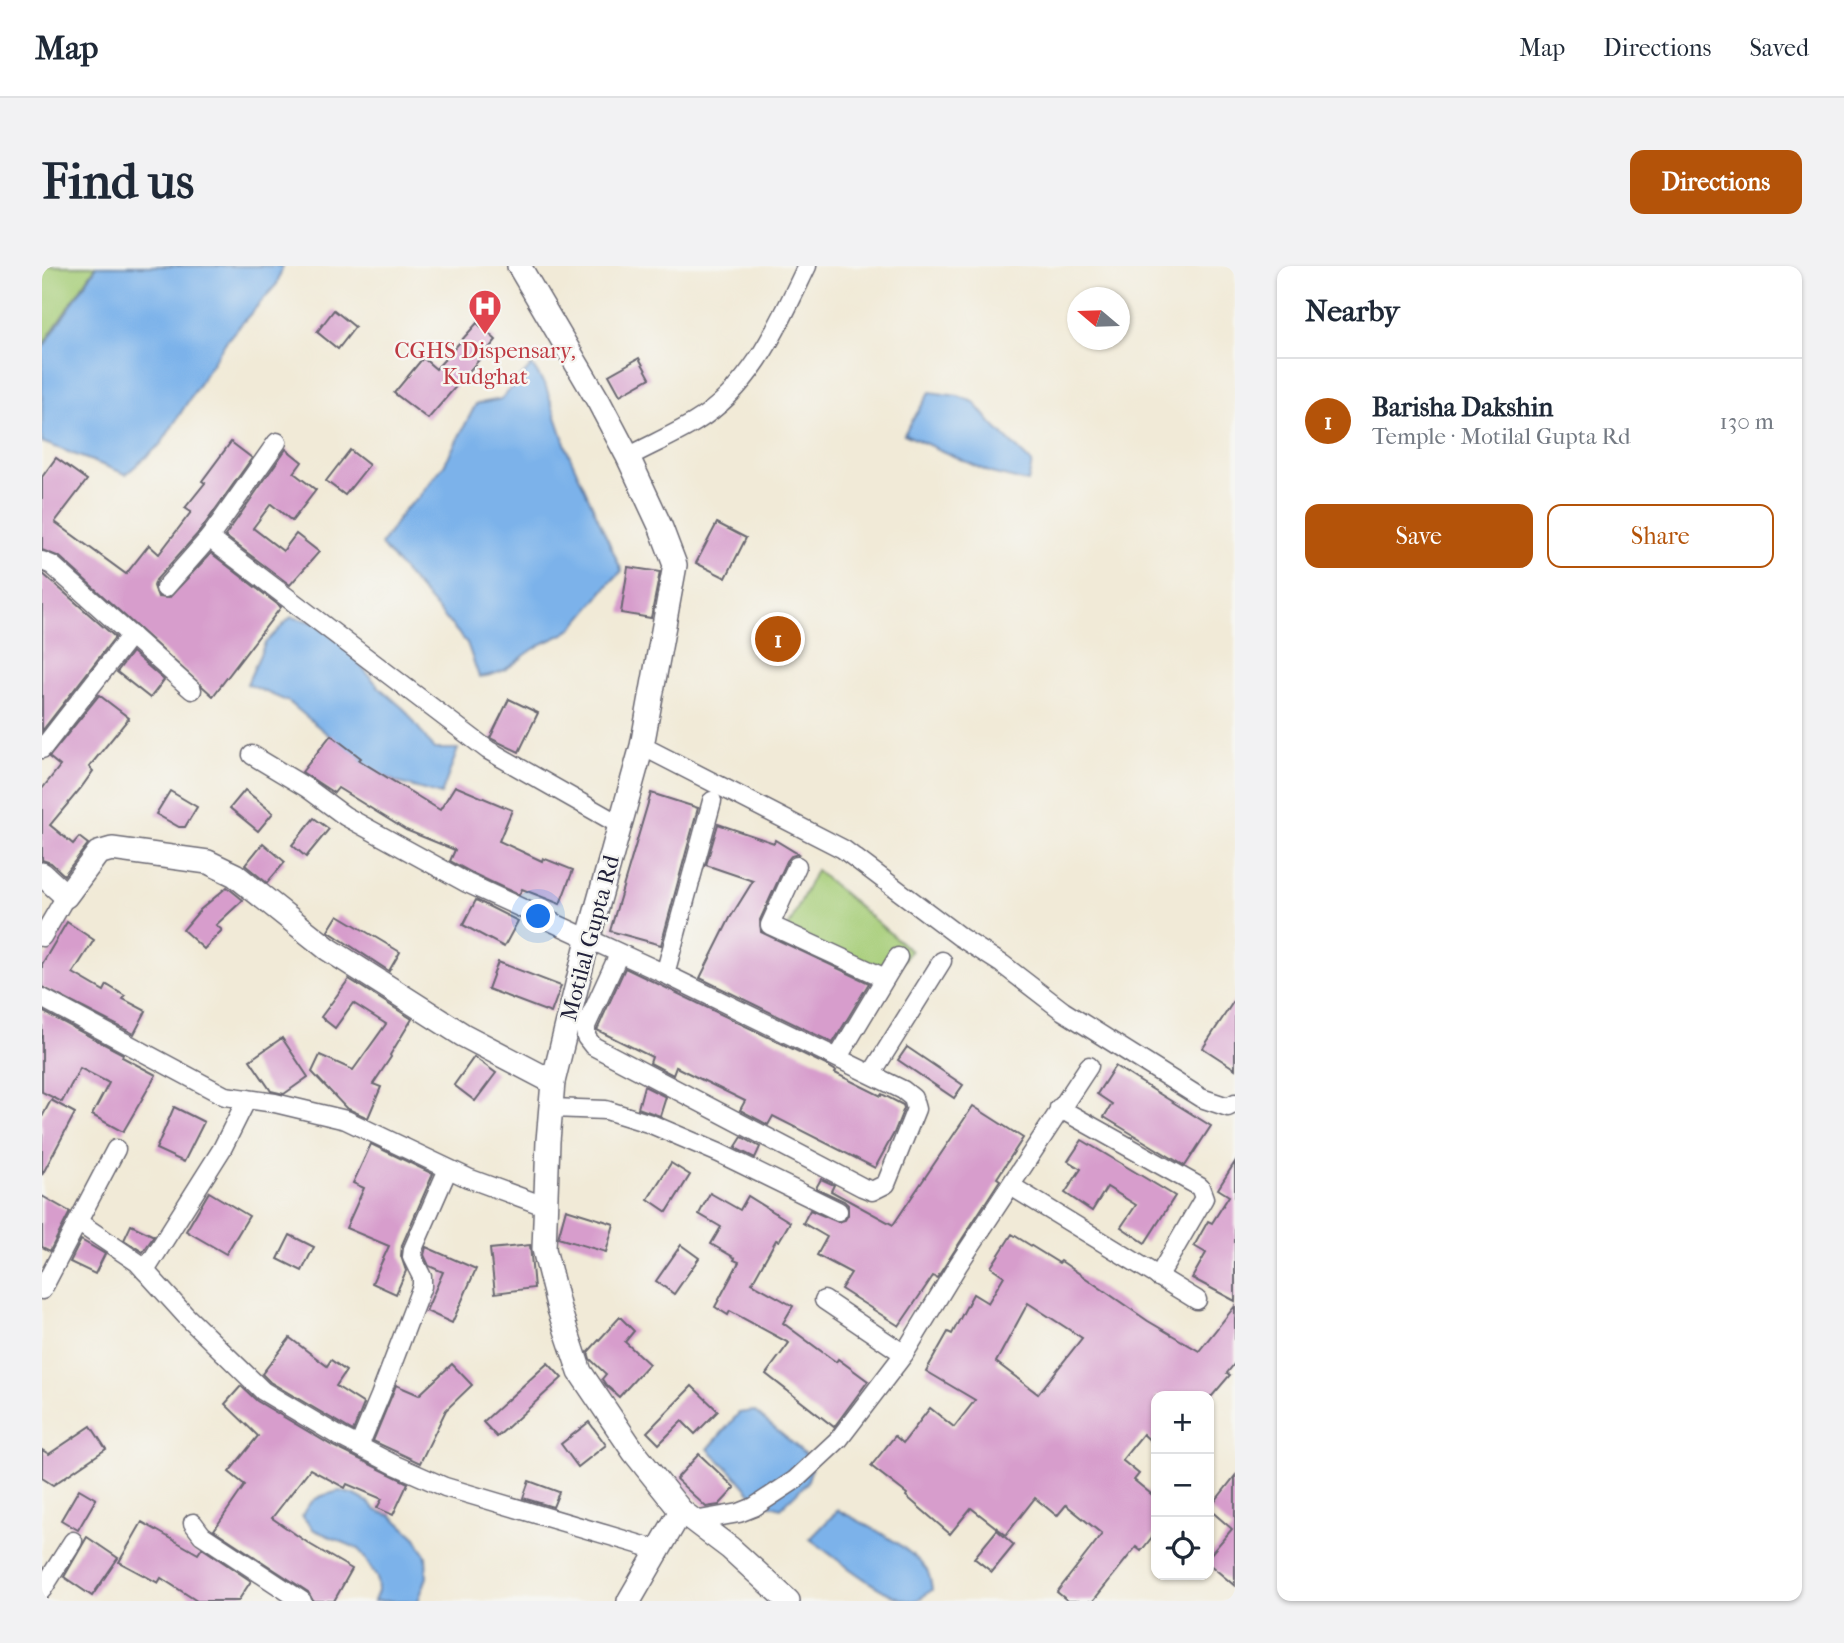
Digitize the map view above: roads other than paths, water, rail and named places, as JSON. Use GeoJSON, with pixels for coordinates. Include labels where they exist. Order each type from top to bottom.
{"type":"FeatureCollection","features":[{"type":"Feature","properties":{"kind":"street","name":"Motilal Gupta Rd"},"geometry":{"type":"LineString","coordinates":[[519,266],[628,457],[675,565],[642,746],[588,940],[553,1082],[544,1249],[559,1309],[580,1372],[651,1475],[688,1516],[730,1548],[788,1601]]}},
{"type":"Feature","properties":{"kind":"street"},"geometry":{"type":"LineString","coordinates":[[628,457],[697,421],[733,392],[763,355],[807,266]]}},
{"type":"Feature","properties":{"kind":"street"},"geometry":{"type":"LineString","coordinates":[[165,588],[209,538],[277,442]]}},
{"type":"Feature","properties":{"kind":"street"},"geometry":{"type":"LineString","coordinates":[[209,538],[488,750],[620,825]]}},
{"type":"Feature","properties":{"kind":"street"},"geometry":{"type":"LineString","coordinates":[[42,561],[52,565],[192,690]]}},
{"type":"Feature","properties":{"kind":"street"},"geometry":{"type":"LineString","coordinates":[[42,750],[131,635]]}},
{"type":"Feature","properties":{"kind":"street"},"geometry":{"type":"LineString","coordinates":[[642,746],[843,849],[960,937],[1002,964],[1063,1012],[1201,1098],[1228,1107],[1235,1103]]}},
{"type":"Feature","properties":{"kind":"street"},"geometry":{"type":"LineString","coordinates":[[252,755],[307,788],[345,816],[454,876],[872,1073],[913,1098],[916,1109],[886,1184],[872,1191],[593,1046],[586,1037],[586,1026],[619,954]]}},
{"type":"Feature","properties":{"kind":"street"},"geometry":{"type":"LineString","coordinates":[[665,974],[712,801]]}},
{"type":"Feature","properties":{"kind":"street"},"geometry":{"type":"LineString","coordinates":[[42,937],[65,896],[98,853],[112,849],[208,862],[235,875],[328,948],[463,1035],[553,1082]]}},
{"type":"Feature","properties":{"kind":"street"},"geometry":{"type":"LineString","coordinates":[[797,866],[770,925],[885,978]]}},
{"type":"Feature","properties":{"kind":"street"},"geometry":{"type":"LineString","coordinates":[[42,874],[65,896]]}},
{"type":"Feature","properties":{"kind":"street"},"geometry":{"type":"LineString","coordinates":[[838,1057],[898,957]]}},
{"type":"Feature","properties":{"kind":"street"},"geometry":{"type":"LineString","coordinates":[[872,1073],[942,961]]}},
{"type":"Feature","properties":{"kind":"street"},"geometry":{"type":"LineString","coordinates":[[42,999],[225,1096],[275,1103],[346,1121],[448,1169],[547,1207]]}},
{"type":"Feature","properties":{"kind":"street"},"geometry":{"type":"LineString","coordinates":[[629,1601],[658,1550],[688,1516],[739,1513],[754,1507],[795,1480],[839,1438],[904,1354],[958,1265],[1089,1066]]}},
{"type":"Feature","properties":{"kind":"street"},"geometry":{"type":"LineString","coordinates":[[145,1271],[222,1149],[247,1099]]}},
{"type":"Feature","properties":{"kind":"street"},"geometry":{"type":"LineString","coordinates":[[551,1108],[606,1110],[651,1124],[719,1153],[838,1211]]}},
{"type":"Feature","properties":{"kind":"street"},"geometry":{"type":"LineString","coordinates":[[1059,1108],[1200,1187],[1203,1192],[1204,1198],[1158,1277]]}},
{"type":"Feature","properties":{"kind":"street"},"geometry":{"type":"LineString","coordinates":[[42,1290],[116,1149]]}},
{"type":"Feature","properties":{"kind":"street"},"geometry":{"type":"LineString","coordinates":[[359,1446],[415,1307],[422,1278],[412,1257],[413,1249],[448,1169]]}},
{"type":"Feature","properties":{"kind":"street"},"geometry":{"type":"LineString","coordinates":[[1011,1186],[1198,1300]]}},
{"type":"Feature","properties":{"kind":"street"},"geometry":{"type":"LineString","coordinates":[[78,1222],[136,1262],[186,1316],[263,1391],[359,1446],[445,1487],[658,1550]]}},
{"type":"Feature","properties":{"kind":"street"},"geometry":{"type":"LineString","coordinates":[[824,1300],[904,1354]]}},
{"type":"Feature","properties":{"kind":"street"},"geometry":{"type":"LineString","coordinates":[[193,1523],[202,1535],[302,1601]]}},
{"type":"Feature","properties":{"kind":"street"},"geometry":{"type":"LineString","coordinates":[[42,1590],[73,1541]]}},
{"type":"Feature","properties":{"kind":"water"},"geometry":{"type":"Polygon","coordinates":[[[97,266],[283,266],[277,284],[227,340],[161,444],[126,474],[42,442],[42,349],[97,266]]]}},
{"type":"Feature","properties":{"kind":"water"},"geometry":{"type":"Polygon","coordinates":[[[532,365],[546,387],[568,452],[622,571],[568,631],[533,649],[507,668],[479,677],[467,643],[381,545],[404,510],[418,498],[444,465],[476,404],[501,399],[532,365]]]}},
{"type":"Feature","properties":{"kind":"water"},"geometry":{"type":"Polygon","coordinates":[[[930,392],[958,396],[974,402],[992,424],[1032,463],[1028,482],[991,473],[904,434],[930,392]]]}},
{"type":"Feature","properties":{"kind":"water"},"geometry":{"type":"Polygon","coordinates":[[[291,617],[316,623],[342,644],[380,688],[405,710],[434,749],[458,749],[441,795],[396,782],[369,769],[289,702],[247,684],[265,643],[291,617]]]}},
{"type":"Feature","properties":{"kind":"water"},"geometry":{"type":"Polygon","coordinates":[[[754,1411],[814,1461],[807,1483],[781,1508],[757,1501],[708,1449],[739,1413],[754,1411]]]}},
{"type":"Feature","properties":{"kind":"water"},"geometry":{"type":"Polygon","coordinates":[[[340,1491],[355,1495],[377,1511],[392,1516],[416,1538],[426,1556],[427,1577],[418,1601],[374,1601],[378,1591],[377,1578],[359,1549],[314,1530],[302,1516],[313,1501],[340,1491]]]}},
{"type":"Feature","properties":{"kind":"water"},"geometry":{"type":"Polygon","coordinates":[[[838,1510],[908,1551],[927,1571],[932,1590],[913,1601],[889,1594],[810,1539],[838,1510]]]}},
{"type":"Feature","properties":{"kind":"place","name":"CGHS Dispensary, Kudghat"},"geometry":{"type":"Point","coordinates":[485,336]}},
{"type":"Feature","properties":{"kind":"place","name":"Barisha Dakshin"},"geometry":{"type":"Point","coordinates":[778,639]}}]}
